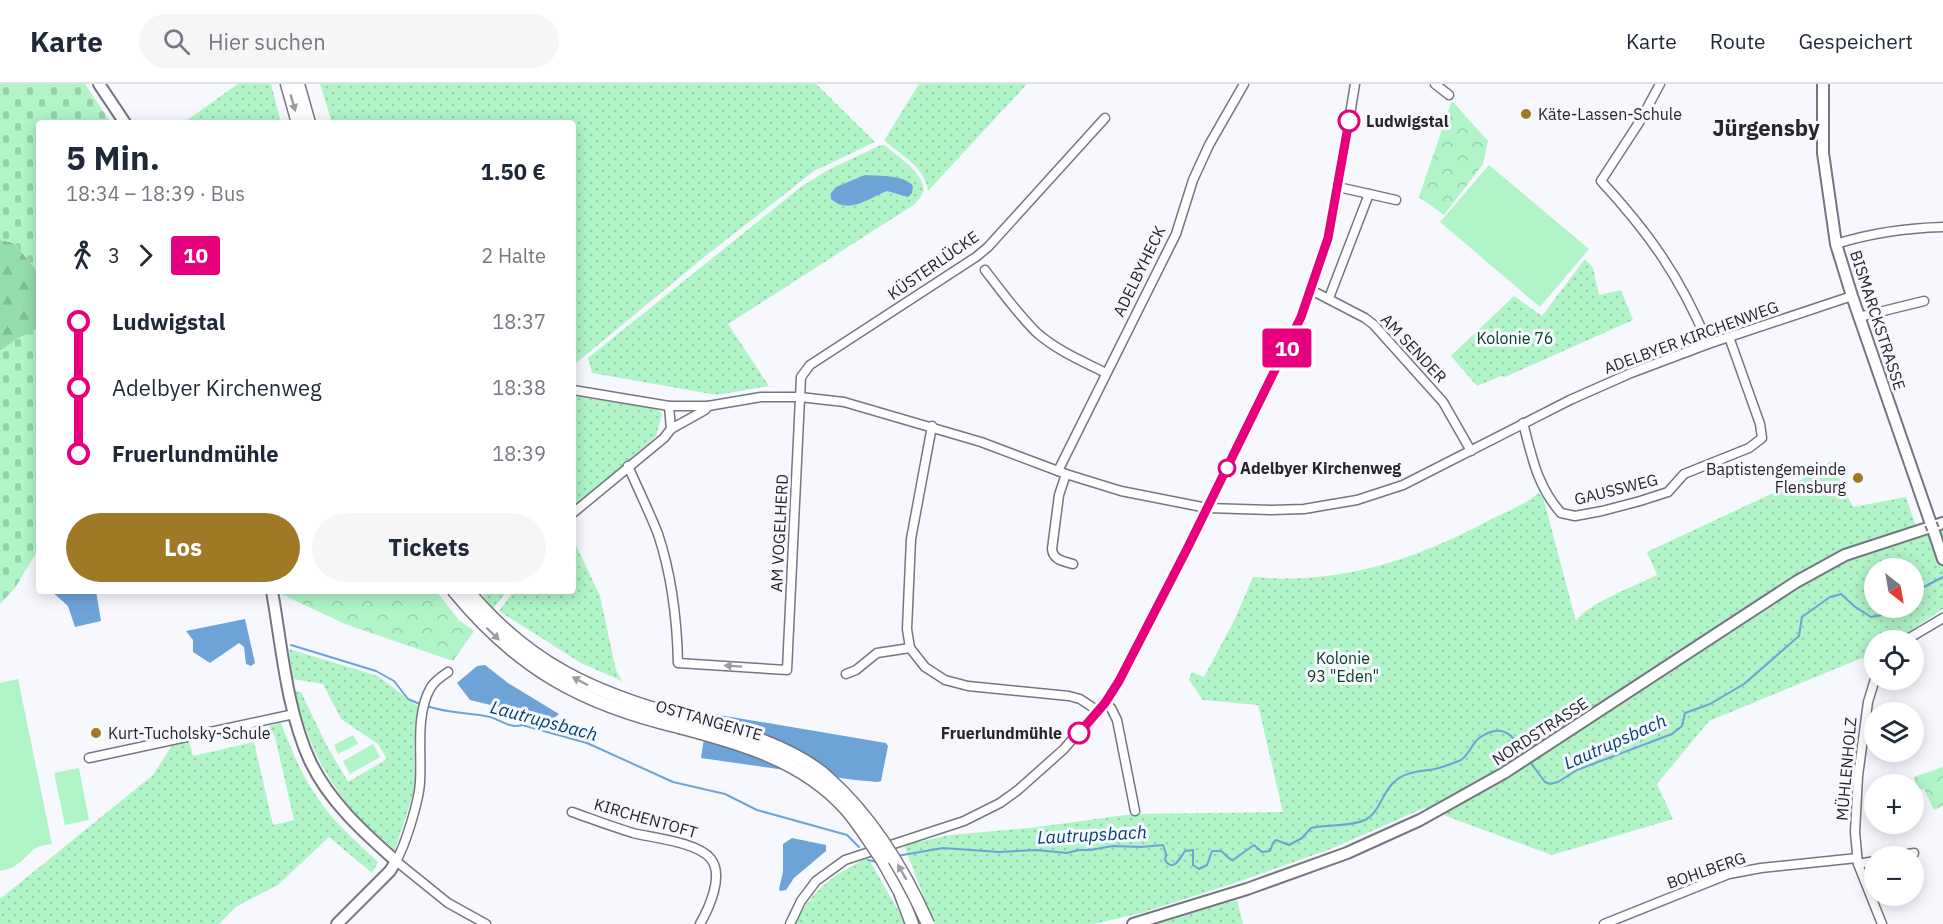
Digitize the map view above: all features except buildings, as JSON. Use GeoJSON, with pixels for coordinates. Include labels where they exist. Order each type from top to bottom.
{"type":"FeatureCollection","features":[{"type":"Feature","properties":{"kind":"main road"},"geometry":{"type":"LineString","coordinates":[[99,84],[123,120]]}},
{"type":"Feature","properties":{"kind":"main road"},"geometry":{"type":"LineString","coordinates":[[287,84],[297,120]]}},
{"type":"Feature","properties":{"kind":"main road"},"geometry":{"type":"LineString","coordinates":[[298,84],[308,120]]}},
{"type":"Feature","properties":{"kind":"main road","name":"BISMARCKSTRASSE"},"geometry":{"type":"LineString","coordinates":[[1823,84],[1823,153],[1836,244],[1943,558]]}},
{"type":"Feature","properties":{"kind":"main road","name":"NORDSTRASSE"},"geometry":{"type":"LineString","coordinates":[[1137,923],[1247,889],[1347,853],[1419,820],[1504,773],[1828,563],[1845,555],[1943,523]]}},
{"type":"Feature","properties":{"kind":"main road"},"geometry":{"type":"LineString","coordinates":[[273,594],[294,714],[310,760],[327,789],[352,820],[396,861],[390,871],[337,924]]}},
{"type":"Feature","properties":{"kind":"main road","name":"OSTTANGENTE"},"geometry":{"type":"LineString","coordinates":[[457,594],[496,637],[522,659],[548,677],[586,698],[629,714],[759,739],[792,754],[827,776],[854,804],[879,836],[914,892],[928,924]]}},
{"type":"Feature","properties":{"kind":"main road","name":"OSTTANGENTE"},"geometry":{"type":"LineString","coordinates":[[471,594],[504,630],[553,667],[602,692],[785,762],[819,783],[845,809],[869,840],[891,874],[912,924]]}},
{"type":"Feature","properties":{"kind":"street","name":"ADELBYHECK"},"geometry":{"type":"LineString","coordinates":[[1073,564],[1056,558],[1052,549],[1062,472],[1106,373],[1176,234],[1193,180],[1209,145],[1244,84]]}},
{"type":"Feature","properties":{"kind":"street"},"geometry":{"type":"LineString","coordinates":[[790,924],[807,891],[828,870],[865,853],[941,830],[1000,803],[1040,773],[1105,703],[1132,656],[1287,348],[1311,290],[1328,238],[1355,84]]}},
{"type":"Feature","properties":{"kind":"street"},"geometry":{"type":"LineString","coordinates":[[1435,84],[1449,94]]}},
{"type":"Feature","properties":{"kind":"street"},"geometry":{"type":"LineString","coordinates":[[1659,84],[1640,121],[1601,181],[1661,253],[1687,297],[1708,344]]}},
{"type":"Feature","properties":{"kind":"street","name":"KÜSTERLÜCKE"},"geometry":{"type":"LineString","coordinates":[[800,397],[801,377],[810,365],[976,258],[1105,118]]}},
{"type":"Feature","properties":{"kind":"street"},"geometry":{"type":"LineString","coordinates":[[1338,186],[1396,200]]}},
{"type":"Feature","properties":{"kind":"street"},"geometry":{"type":"LineString","coordinates":[[1329,298],[1369,194]]}},
{"type":"Feature","properties":{"kind":"street"},"geometry":{"type":"LineString","coordinates":[[1836,244],[1885,232],[1943,227]]}},
{"type":"Feature","properties":{"kind":"street"},"geometry":{"type":"LineString","coordinates":[[985,270],[1037,332],[1062,351],[1106,373]]}},
{"type":"Feature","properties":{"kind":"street","name":"AM SENDER"},"geometry":{"type":"LineString","coordinates":[[1311,290],[1365,318],[1385,337],[1443,402],[1471,451]]}},
{"type":"Feature","properties":{"kind":"street","name":"ADELBYER KIRCHENWEG"},"geometry":{"type":"LineString","coordinates":[[576,390],[669,406],[708,406],[761,397],[800,397],[844,402],[932,426],[1121,491],[1207,508],[1293,509],[1357,500],[1415,480],[1523,423],[1622,377],[1708,344],[1852,296]]}},
{"type":"Feature","properties":{"kind":"street"},"geometry":{"type":"LineString","coordinates":[[1859,317],[1924,301]]}},
{"type":"Feature","properties":{"kind":"street","name":"GAUSSWEG"},"geometry":{"type":"LineString","coordinates":[[1523,423],[1538,477],[1544,490],[1561,513],[1575,516],[1602,511],[1668,492],[1684,474],[1749,448],[1762,438],[1761,424],[1730,337]]}},
{"type":"Feature","properties":{"kind":"street","name":"AM VOGELHERD"},"geometry":{"type":"LineString","coordinates":[[628,466],[658,536],[666,566],[677,625],[678,663],[787,670],[800,397]]}},
{"type":"Feature","properties":{"kind":"street"},"geometry":{"type":"LineString","coordinates":[[669,406],[671,429]]}},
{"type":"Feature","properties":{"kind":"street"},"geometry":{"type":"LineString","coordinates":[[576,510],[664,438],[671,429],[705,410],[708,406]]}},
{"type":"Feature","properties":{"kind":"street"},"geometry":{"type":"LineString","coordinates":[[932,426],[911,539],[907,618],[910,648],[925,667],[945,680],[968,686],[1069,696],[1080,699],[1098,711]]}},
{"type":"Feature","properties":{"kind":"street"},"geometry":{"type":"LineString","coordinates":[[1923,630],[1943,618]]}},
{"type":"Feature","properties":{"kind":"street"},"geometry":{"type":"LineString","coordinates":[[846,674],[856,670],[878,653],[910,648]]}},
{"type":"Feature","properties":{"kind":"street"},"geometry":{"type":"LineString","coordinates":[[448,672],[431,686],[423,709],[420,785],[405,841],[396,861],[448,903],[486,924]]}},
{"type":"Feature","properties":{"kind":"street","name":"MÜHLENHOLZ"},"geometry":{"type":"LineString","coordinates":[[1872,690],[1858,776],[1855,832],[1858,861],[1882,924]]}},
{"type":"Feature","properties":{"kind":"street"},"geometry":{"type":"LineString","coordinates":[[1105,703],[1111,708],[1117,720],[1135,811]]}},
{"type":"Feature","properties":{"kind":"street"},"geometry":{"type":"LineString","coordinates":[[89,758],[294,714]]}},
{"type":"Feature","properties":{"kind":"street","name":"KIRCHENTOFT"},"geometry":{"type":"LineString","coordinates":[[572,812],[633,833],[700,850],[707,855],[715,866],[715,886],[710,906],[700,924]]}},
{"type":"Feature","properties":{"kind":"street"},"geometry":{"type":"LineString","coordinates":[[1858,861],[1864,861]]}},
{"type":"Feature","properties":{"kind":"street","name":"BOHLBERG"},"geometry":{"type":"LineString","coordinates":[[1604,924],[1729,874],[1761,868],[1858,861]]}},
{"type":"Feature","properties":{"kind":"green space"},"geometry":{"type":"Polygon","coordinates":[[[0,84],[85,84],[109,120],[36,120],[36,269],[14,243],[0,240],[0,84]]]}},
{"type":"Feature","properties":{"kind":"green space"},"geometry":{"type":"Polygon","coordinates":[[[238,84],[271,84],[280,120],[187,120],[238,84]]]}},
{"type":"Feature","properties":{"kind":"green space"},"geometry":{"type":"Polygon","coordinates":[[[320,84],[816,84],[875,142],[814,171],[703,258],[576,363],[576,120],[331,120],[320,84]]]}},
{"type":"Feature","properties":{"kind":"green space"},"geometry":{"type":"Polygon","coordinates":[[[919,84],[1027,84],[928,191],[918,169],[885,139],[919,84]]]}},
{"type":"Feature","properties":{"kind":"green space"},"geometry":{"type":"Polygon","coordinates":[[[1453,102],[1488,141],[1483,164],[1444,215],[1419,197],[1453,102]]]}},
{"type":"Feature","properties":{"kind":"green space"},"geometry":{"type":"Polygon","coordinates":[[[884,145],[916,172],[923,186],[921,197],[915,204],[728,324],[769,386],[717,395],[592,373],[588,358],[801,187],[828,170],[884,145]]]}},
{"type":"Feature","properties":{"kind":"green space"},"geometry":{"type":"Polygon","coordinates":[[[1489,165],[1589,249],[1540,307],[1440,222],[1489,165]]]}},
{"type":"Feature","properties":{"kind":"green space"},"geometry":{"type":"Polygon","coordinates":[[[0,240],[14,243],[36,269],[36,330],[0,351],[0,240]]]}},
{"type":"Feature","properties":{"kind":"green space","name":"Kolonie 76"},"geometry":{"type":"Polygon","coordinates":[[[1585,259],[1593,268],[1599,295],[1621,290],[1633,320],[1505,377],[1501,376],[1477,386],[1451,356],[1514,296],[1542,316],[1585,259]]]}},
{"type":"Feature","properties":{"kind":"green space"},"geometry":{"type":"Polygon","coordinates":[[[36,330],[36,553],[15,588],[0,604],[0,351],[36,330]]]}},
{"type":"Feature","properties":{"kind":"green space"},"geometry":{"type":"Polygon","coordinates":[[[576,396],[656,409],[662,414],[656,436],[576,507],[576,396]]]}},
{"type":"Feature","properties":{"kind":"green space","name":"Lautrupsbach"},"geometry":{"type":"Polygon","coordinates":[[[1831,461],[1853,507],[1906,497],[1919,535],[1943,527],[1943,609],[1912,630],[1864,630],[1864,658],[1709,721],[1657,784],[1673,819],[1552,855],[1424,808],[1333,848],[1141,913],[1093,924],[934,924],[904,845],[950,835],[1030,828],[1133,814],[1283,812],[1258,705],[1203,700],[1189,680],[1192,672],[1204,677],[1235,619],[1253,577],[1316,577],[1347,573],[1405,558],[1462,534],[1521,505],[1538,493],[1543,497],[1576,621],[1590,608],[1657,575],[1647,552],[1801,480],[1831,461]]]}},
{"type":"Feature","properties":{"kind":"green space"},"geometry":{"type":"Polygon","coordinates":[[[576,545],[600,596],[616,670],[622,681],[581,663],[499,611],[512,594],[576,594],[576,545]]]}},
{"type":"Feature","properties":{"kind":"green space"},"geometry":{"type":"Polygon","coordinates":[[[281,594],[438,594],[459,620],[474,631],[453,661],[345,624],[281,594]]]}},
{"type":"Feature","properties":{"kind":"green space"},"geometry":{"type":"Polygon","coordinates":[[[482,594],[505,594],[493,609],[482,594]]]}},
{"type":"Feature","properties":{"kind":"green space"},"geometry":{"type":"Polygon","coordinates":[[[289,649],[378,676],[421,709],[414,742],[415,788],[395,850],[361,820],[335,787],[311,742],[295,691],[301,692],[326,744],[348,782],[387,759],[378,744],[341,719],[323,684],[293,679],[289,649]]]}},
{"type":"Feature","properties":{"kind":"green space"},"geometry":{"type":"Polygon","coordinates":[[[18,679],[52,844],[33,850],[15,866],[0,871],[0,683],[18,679]]]}},
{"type":"Feature","properties":{"kind":"green space"},"geometry":{"type":"Polygon","coordinates":[[[281,723],[300,768],[321,804],[344,830],[378,862],[372,873],[329,837],[278,885],[237,906],[219,924],[0,924],[0,899],[153,775],[173,744],[189,741],[193,756],[254,742],[273,825],[294,820],[275,737],[269,726],[281,723]]]}},
{"type":"Feature","properties":{"kind":"green space"},"geometry":{"type":"Polygon","coordinates":[[[353,735],[358,744],[338,754],[334,745],[353,735]]]}},
{"type":"Feature","properties":{"kind":"green space"},"geometry":{"type":"Polygon","coordinates":[[[373,744],[380,757],[350,774],[343,761],[373,744]]]}},
{"type":"Feature","properties":{"kind":"green space"},"geometry":{"type":"Polygon","coordinates":[[[1943,767],[1943,806],[1934,810],[1924,789],[1923,774],[1943,767]]]}},
{"type":"Feature","properties":{"kind":"green space"},"geometry":{"type":"Polygon","coordinates":[[[79,768],[89,820],[65,825],[54,773],[79,768]]]}},
{"type":"Feature","properties":{"kind":"green space"},"geometry":{"type":"Polygon","coordinates":[[[868,858],[906,924],[796,924],[816,892],[835,876],[868,858]]]}},
{"type":"Feature","properties":{"kind":"green space"},"geometry":{"type":"Polygon","coordinates":[[[1237,900],[1243,924],[1156,924],[1237,900]]]}},
{"type":"Feature","properties":{"kind":"water"},"geometry":{"type":"Polygon","coordinates":[[[865,175],[904,180],[913,186],[912,193],[908,197],[887,191],[852,205],[838,204],[831,199],[831,193],[836,187],[865,175]]]}},
{"type":"Feature","properties":{"kind":"water"},"geometry":{"type":"Polygon","coordinates":[[[54,594],[96,594],[101,621],[75,627],[68,606],[54,594]]]}},
{"type":"Feature","properties":{"kind":"water"},"geometry":{"type":"Polygon","coordinates":[[[245,619],[255,663],[251,666],[246,664],[244,647],[239,643],[210,663],[193,652],[193,640],[186,631],[245,619]]]}},
{"type":"Feature","properties":{"kind":"water"},"geometry":{"type":"Polygon","coordinates":[[[485,665],[508,683],[559,714],[552,720],[470,700],[457,683],[477,666],[485,665]]]}},
{"type":"Feature","properties":{"kind":"water"},"geometry":{"type":"Polygon","coordinates":[[[708,713],[886,743],[888,746],[881,781],[855,780],[701,758],[708,713]]]}},
{"type":"Feature","properties":{"kind":"water"},"geometry":{"type":"Polygon","coordinates":[[[792,838],[826,845],[826,851],[794,878],[786,890],[780,891],[783,844],[792,838]]]}},
{"type":"Feature","properties":{"kind":"waterway","name":"Lautrupsbach"},"geometry":{"type":"LineString","coordinates":[[1924,587],[1943,577]]}},
{"type":"Feature","properties":{"kind":"waterway","name":"Lautrupsbach"},"geometry":{"type":"LineString","coordinates":[[1530,762],[1545,782],[1550,784],[1558,782],[1577,770],[1672,734],[1682,726],[1685,713],[1710,704],[1744,684],[1799,636],[1802,617],[1830,597],[1841,594],[1864,612]]}},
{"type":"Feature","properties":{"kind":"waterway","name":"Lautrupsbach"},"geometry":{"type":"LineString","coordinates":[[291,645],[376,671],[394,681],[408,699],[422,705]]}},
{"type":"Feature","properties":{"kind":"waterway","name":"Lautrupsbach"},"geometry":{"type":"LineString","coordinates":[[427,706],[490,717],[510,725],[522,725],[587,743],[673,782],[725,794],[757,810],[847,835],[859,847]]}},
{"type":"Feature","properties":{"kind":"waterway","name":"Lautrupsbach"},"geometry":{"type":"LineString","coordinates":[[897,856],[943,848],[1067,853],[1113,846],[1163,845],[1165,860],[1168,864],[1174,865],[1185,851],[1193,850],[1193,865],[1199,869],[1207,865],[1212,851],[1221,851],[1233,860],[1254,845],[1262,852],[1270,851],[1276,840],[1289,845],[1302,838],[1311,828],[1353,824],[1365,820],[1374,813],[1389,787],[1398,779],[1407,774],[1438,768],[1461,760],[1477,740],[1488,733],[1506,732],[1525,755]]}},
{"type":"Feature","properties":{"kind":"waterway","name":"Lautrupsbach"},"geometry":{"type":"LineString","coordinates":[[868,860],[877,862]]}},
{"type":"Feature","properties":{"kind":"bus line","name":"10"},"geometry":{"type":"LineString","coordinates":[[1079,733],[1105,703],[1119,681],[1301,317],[1328,238],[1349,121]]}},
{"type":"Feature","properties":{"kind":"place","name":"Käte-Lassen-Schule"},"geometry":{"type":"Point","coordinates":[1526,114]}},
{"type":"Feature","properties":{"kind":"place","name":"Ludwigstal"},"geometry":{"type":"Point","coordinates":[1349,121]}},
{"type":"Feature","properties":{"kind":"place","name":"Adelbyer Kirchenweg"},"geometry":{"type":"Point","coordinates":[1227,468]}},
{"type":"Feature","properties":{"kind":"place","name":"Baptistengemeinde Flensburg"},"geometry":{"type":"Point","coordinates":[1858,478]}},
{"type":"Feature","properties":{"kind":"place","name":"Kurt-Tucholsky-Schule"},"geometry":{"type":"Point","coordinates":[96,733]}},
{"type":"Feature","properties":{"kind":"place","name":"Fruerlundmühle"},"geometry":{"type":"Point","coordinates":[1079,733]}},
{"type":"Feature","properties":{"kind":"district","name":"Jürgensby"},"geometry":{"type":"Point","coordinates":[1766,128]}},
{"type":"Feature","properties":{"kind":"park label","name":"Kolonie 93 \"Eden\""},"geometry":{"type":"Point","coordinates":[1343,667]}}]}
